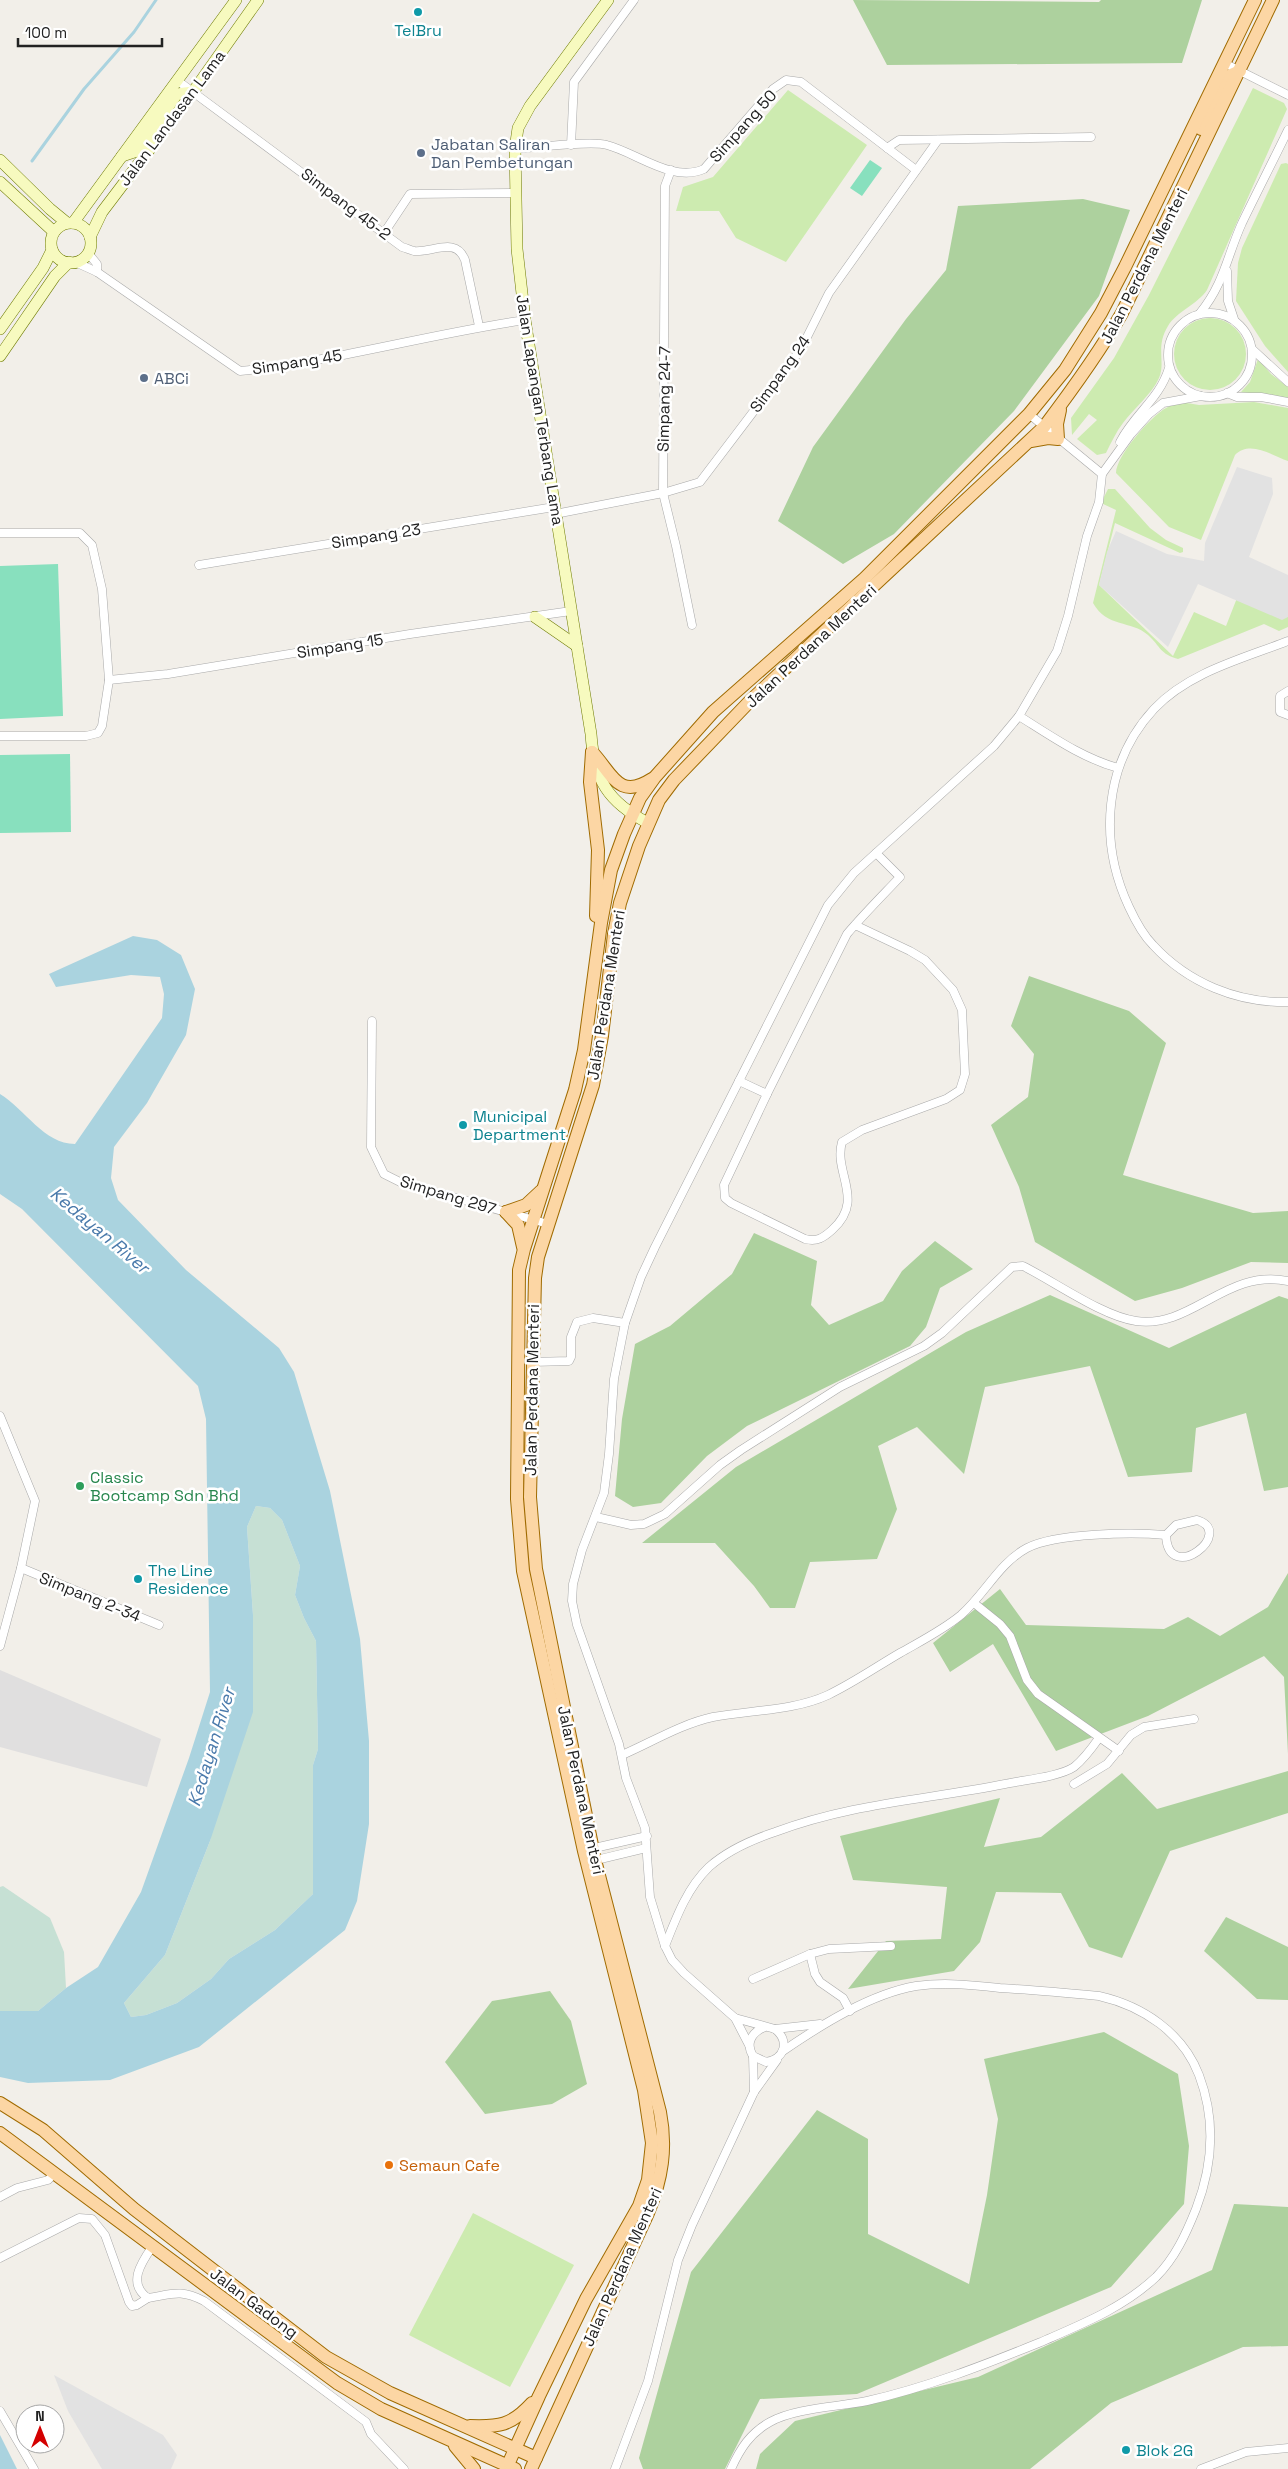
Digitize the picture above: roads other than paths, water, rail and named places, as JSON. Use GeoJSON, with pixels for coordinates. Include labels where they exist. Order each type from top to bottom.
{"type":"FeatureCollection","features":[{"type":"Feature","properties":{"kind":"main road","name":"Jalan Perdana Menteri"},"geometry":{"type":"LineString","coordinates":[[509,2468],[515,2449],[539,2396],[586,2300],[639,2206],[650,2166],[651,2134],[646,2098],[590,1855],[527,1596],[520,1546],[517,1499],[518,1288],[524,1249],[571,1106],[579,1072],[611,870],[640,798],[655,777],[713,712],[864,578],[1029,414],[1065,370],[1101,313],[1255,0]]}},
{"type":"Feature","properties":{"kind":"main road","name":"Jalan Perdana Menteri"},"geometry":{"type":"LineString","coordinates":[[534,2464],[651,2205],[659,2183],[664,2152],[660,2112],[590,1855],[536,1569],[530,1505],[535,1278],[548,1224],[593,1085],[602,1036],[616,920],[625,887],[648,823],[659,800],[674,780],[726,726],[1044,427],[1099,353],[1122,313],[1273,0]]}},
{"type":"Feature","properties":{"kind":"main road"},"geometry":{"type":"LineString","coordinates":[[1169,177],[1184,164],[1227,77],[1240,71]]}},
{"type":"Feature","properties":{"kind":"main road"},"geometry":{"type":"LineString","coordinates":[[1030,441],[1048,438],[1058,439],[1057,424],[1062,402]]}},
{"type":"Feature","properties":{"kind":"main road"},"geometry":{"type":"LineString","coordinates":[[592,752],[604,764],[615,782],[621,785],[634,788],[655,777]]}},
{"type":"Feature","properties":{"kind":"main road"},"geometry":{"type":"LineString","coordinates":[[592,752],[590,782],[598,850],[596,956]]}},
{"type":"Feature","properties":{"kind":"main road"},"geometry":{"type":"LineString","coordinates":[[524,1249],[518,1225],[506,1212],[526,1205],[543,1189]]}},
{"type":"Feature","properties":{"kind":"main road","name":"Jalan Gadong"},"geometry":{"type":"LineString","coordinates":[[0,2103],[43,2130],[162,2232],[326,2357],[390,2393],[515,2449],[534,2464]]}},
{"type":"Feature","properties":{"kind":"main road","name":"Jalan Gadong"},"geometry":{"type":"LineString","coordinates":[[0,2133],[344,2387],[381,2409],[509,2468]]}},
{"type":"Feature","properties":{"kind":"main road"},"geometry":{"type":"LineString","coordinates":[[152,2247],[162,2232]]}},
{"type":"Feature","properties":{"kind":"main road"},"geometry":{"type":"LineString","coordinates":[[463,2426],[496,2427],[510,2422],[521,2415],[539,2396]]}},
{"type":"Feature","properties":{"kind":"main road"},"geometry":{"type":"LineString","coordinates":[[451,2441],[474,2469]]}},
{"type":"Feature","properties":{"kind":"street","name":"Jalan Landasan Lama"},"geometry":{"type":"LineString","coordinates":[[70,223],[178,81],[236,0]]}},
{"type":"Feature","properties":{"kind":"street","name":"Jalan Landasan Lama"},"geometry":{"type":"LineString","coordinates":[[90,237],[102,212],[193,92],[258,0]]}},
{"type":"Feature","properties":{"kind":"street","name":"Jalan Lapangan Terbang Lama"},"geometry":{"type":"LineString","coordinates":[[608,0],[530,106],[518,128],[515,149],[515,194],[525,320],[592,752],[601,782],[612,799],[632,815],[648,823]]}},
{"type":"Feature","properties":{"kind":"street"},"geometry":{"type":"LineString","coordinates":[[571,145],[574,82],[634,0]]}},
{"type":"Feature","properties":{"kind":"street"},"geometry":{"type":"LineString","coordinates":[[1224,63],[1288,95]]}},
{"type":"Feature","properties":{"kind":"street","name":"Simpang 50"},"geometry":{"type":"LineString","coordinates":[[515,149],[605,144],[670,170],[694,174],[704,169],[773,89],[786,80],[800,82],[916,170]]}},
{"type":"Feature","properties":{"kind":"street","name":"Simpang 45-2"},"geometry":{"type":"LineString","coordinates":[[178,81],[402,246],[414,251],[450,246],[461,252],[465,260],[479,326]]}},
{"type":"Feature","properties":{"kind":"street"},"geometry":{"type":"LineString","coordinates":[[122,156],[137,150],[177,94],[193,92]]}},
{"type":"Feature","properties":{"kind":"street"},"geometry":{"type":"LineString","coordinates":[[1201,396],[1187,391],[1176,381],[1169,368],[1167,354],[1170,340],[1182,323],[1200,313],[1211,300],[1227,269],[1242,224],[1288,130]]}},
{"type":"Feature","properties":{"kind":"street"},"geometry":{"type":"LineString","coordinates":[[887,148],[899,140],[1091,137]]}},
{"type":"Feature","properties":{"kind":"street","name":"Simpang 24"},"geometry":{"type":"LineString","coordinates":[[554,510],[663,493],[700,482],[802,349],[829,293],[938,140]]}},
{"type":"Feature","properties":{"kind":"street"},"geometry":{"type":"LineString","coordinates":[[0,160],[50,209],[70,223],[84,228],[90,237],[88,252],[97,264],[97,272]]}},
{"type":"Feature","properties":{"kind":"street","name":"Simpang 24-7"},"geometry":{"type":"LineString","coordinates":[[670,170],[665,186],[663,493],[692,625]]}},
{"type":"Feature","properties":{"kind":"street"},"geometry":{"type":"LineString","coordinates":[[0,182],[54,232]]}},
{"type":"Feature","properties":{"kind":"street"},"geometry":{"type":"LineString","coordinates":[[384,233],[410,194],[515,194]]}},
{"type":"Feature","properties":{"kind":"street"},"geometry":{"type":"LineString","coordinates":[[0,329],[43,268],[52,250],[54,232],[70,223]]}},
{"type":"Feature","properties":{"kind":"street"},"geometry":{"type":"LineString","coordinates":[[52,250],[59,258],[72,262]]}},
{"type":"Feature","properties":{"kind":"street"},"geometry":{"type":"LineString","coordinates":[[0,356],[55,276],[88,252]]}},
{"type":"Feature","properties":{"kind":"street","name":"Simpang 45"},"geometry":{"type":"LineString","coordinates":[[72,262],[97,272],[240,371],[368,351],[479,326],[525,320]]}},
{"type":"Feature","properties":{"kind":"street"},"geometry":{"type":"LineString","coordinates":[[754,2092],[753,2056],[735,2018],[684,1973],[672,1960],[665,1946],[650,1897],[646,1848],[647,1836],[639,1807],[626,1778],[622,1754],[577,1625],[572,1601],[576,1570],[604,1493],[608,1472],[614,1379],[625,1323],[651,1255],[828,905],[854,873],[994,746],[1019,716],[1057,651],[1068,616],[1087,536],[1099,502],[1102,474],[1111,460],[1143,420],[1164,403],[1201,396],[1214,397],[1228,393],[1239,386],[1247,376],[1252,363],[1252,349],[1249,338],[1234,319],[1228,301],[1227,269]]}},
{"type":"Feature","properties":{"kind":"street"},"geometry":{"type":"LineString","coordinates":[[1200,313],[1212,312],[1234,319]]}},
{"type":"Feature","properties":{"kind":"street"},"geometry":{"type":"LineString","coordinates":[[1252,349],[1288,382]]}},
{"type":"Feature","properties":{"kind":"street"},"geometry":{"type":"LineString","coordinates":[[1111,460],[1125,432],[1160,392],[1169,368]]}},
{"type":"Feature","properties":{"kind":"street"},"geometry":{"type":"LineString","coordinates":[[1228,393],[1237,397],[1261,397],[1288,402]]}},
{"type":"Feature","properties":{"kind":"street"},"geometry":{"type":"LineString","coordinates":[[1029,414],[1102,474]]}},
{"type":"Feature","properties":{"kind":"street","name":"Simpang 23"},"geometry":{"type":"LineString","coordinates":[[199,565],[554,510]]}},
{"type":"Feature","properties":{"kind":"street"},"geometry":{"type":"LineString","coordinates":[[0,533],[80,533],[92,545],[102,589],[109,680],[102,726],[98,732],[86,736],[0,736]]}},
{"type":"Feature","properties":{"kind":"street","name":"Simpang 15"},"geometry":{"type":"LineString","coordinates":[[109,680],[168,674],[410,634],[571,611]]}},
{"type":"Feature","properties":{"kind":"street"},"geometry":{"type":"LineString","coordinates":[[536,617],[577,646]]}},
{"type":"Feature","properties":{"kind":"street"},"geometry":{"type":"LineString","coordinates":[[1288,642],[1209,672],[1172,692],[1139,728],[1118,768],[1110,804],[1110,844],[1122,892],[1134,917],[1151,944],[1176,967],[1218,990],[1256,1000],[1288,1002]]}},
{"type":"Feature","properties":{"kind":"street"},"geometry":{"type":"LineString","coordinates":[[1288,692],[1280,696],[1280,712],[1288,715]]}},
{"type":"Feature","properties":{"kind":"street"},"geometry":{"type":"LineString","coordinates":[[1019,716],[1066,745],[1104,764],[1118,768]]}},
{"type":"Feature","properties":{"kind":"street"},"geometry":{"type":"LineString","coordinates":[[855,925],[925,960],[953,990],[962,1010],[966,1074],[960,1090],[946,1099],[862,1130],[842,1142],[840,1150],[848,1194],[845,1214],[841,1222],[827,1234],[813,1241],[747,1211],[725,1198],[724,1185],[843,942],[855,925],[900,877],[876,853]]}},
{"type":"Feature","properties":{"kind":"street","name":"Simpang 297"},"geometry":{"type":"LineString","coordinates":[[372,1021],[371,1147],[384,1174],[400,1182],[548,1224]]}},
{"type":"Feature","properties":{"kind":"street"},"geometry":{"type":"LineString","coordinates":[[739,1081],[767,1094]]}},
{"type":"Feature","properties":{"kind":"street"},"geometry":{"type":"LineString","coordinates":[[596,1517],[631,1526],[656,1520],[720,1465],[741,1450],[840,1387],[924,1346],[942,1333],[1012,1267],[1017,1265],[1037,1273],[1114,1315],[1137,1321],[1160,1320],[1180,1314],[1228,1288],[1246,1281],[1266,1278],[1288,1281]]}},
{"type":"Feature","properties":{"kind":"street"},"geometry":{"type":"LineString","coordinates":[[532,1362],[569,1361],[571,1357],[572,1328],[576,1322],[583,1319],[607,1318],[625,1323]]}},
{"type":"Feature","properties":{"kind":"street"},"geometry":{"type":"LineString","coordinates":[[0,1416],[35,1501],[21,1568],[0,1646]]}},
{"type":"Feature","properties":{"kind":"street"},"geometry":{"type":"LineString","coordinates":[[1197,1520],[1205,1522],[1209,1533],[1203,1547],[1194,1555],[1186,1558],[1177,1556],[1170,1548],[1166,1536],[1176,1525],[1197,1520]]}},
{"type":"Feature","properties":{"kind":"street"},"geometry":{"type":"LineString","coordinates":[[622,1754],[694,1722],[788,1706],[828,1695],[948,1626],[974,1602],[1015,1555],[1030,1547],[1053,1541],[1115,1534],[1140,1533],[1166,1536]]}},
{"type":"Feature","properties":{"kind":"street","name":"Simpang 2-34"},"geometry":{"type":"LineString","coordinates":[[21,1568],[159,1625]]}},
{"type":"Feature","properties":{"kind":"street"},"geometry":{"type":"LineString","coordinates":[[974,1602],[1000,1624],[1010,1636],[1027,1680],[1038,1694],[1119,1751]]}},
{"type":"Feature","properties":{"kind":"street"},"geometry":{"type":"LineString","coordinates":[[1074,1784],[1096,1772],[1119,1751],[1131,1736],[1144,1728],[1194,1719]]}},
{"type":"Feature","properties":{"kind":"street"},"geometry":{"type":"LineString","coordinates":[[665,1946],[690,1891],[708,1868],[727,1853],[751,1840],[811,1818],[844,1810],[974,1790],[1056,1773],[1073,1768],[1099,1738]]}},
{"type":"Feature","properties":{"kind":"street"},"geometry":{"type":"LineString","coordinates":[[590,1855],[647,1836]]}},
{"type":"Feature","properties":{"kind":"street"},"geometry":{"type":"LineString","coordinates":[[590,1855],[646,1848]]}},
{"type":"Feature","properties":{"kind":"street"},"geometry":{"type":"LineString","coordinates":[[753,1979],[810,1954],[847,1947],[891,1946]]}},
{"type":"Feature","properties":{"kind":"street"},"geometry":{"type":"LineString","coordinates":[[810,1954],[815,1974],[820,1982],[843,1998],[850,2011]]}},
{"type":"Feature","properties":{"kind":"street"},"geometry":{"type":"LineString","coordinates":[[731,2469],[737,2454],[751,2435],[772,2421],[922,2387],[981,2367],[1116,2308],[1151,2281],[1174,2256],[1187,2230],[1205,2180],[1212,2123],[1207,2095],[1187,2050],[1169,2031],[1145,2013],[1120,2000],[1099,1996],[941,1984],[914,1986],[886,1995],[824,2023],[781,2054],[766,2062],[753,2056]]}},
{"type":"Feature","properties":{"kind":"street"},"geometry":{"type":"LineString","coordinates":[[735,2018],[775,2029],[806,2027],[824,2023]]}},
{"type":"Feature","properties":{"kind":"street"},"geometry":{"type":"LineString","coordinates":[[749,2046],[751,2037],[756,2030],[765,2027]]}},
{"type":"Feature","properties":{"kind":"street"},"geometry":{"type":"LineString","coordinates":[[615,2469],[648,2381],[678,2260],[692,2225],[754,2092],[781,2054],[783,2038],[775,2029]]}},
{"type":"Feature","properties":{"kind":"street"},"geometry":{"type":"LineString","coordinates":[[0,2197],[17,2188],[48,2180],[54,2174]]}},
{"type":"Feature","properties":{"kind":"street"},"geometry":{"type":"LineString","coordinates":[[0,2258],[80,2218],[92,2219],[105,2235],[132,2306],[148,2298],[178,2292],[189,2294],[204,2301],[366,2422],[371,2434],[404,2469]]}},
{"type":"Feature","properties":{"kind":"street"},"geometry":{"type":"LineString","coordinates":[[148,2298],[142,2294],[136,2280],[140,2266],[152,2247]]}},
{"type":"Feature","properties":{"kind":"street"},"geometry":{"type":"LineString","coordinates":[[0,2411],[34,2469]]}},
{"type":"Feature","properties":{"kind":"street"},"geometry":{"type":"LineString","coordinates":[[1201,2469],[1246,2452],[1288,2448]]}},
{"type":"Feature","properties":{"kind":"water","name":"Kedayan River"},"geometry":{"type":"Polygon","coordinates":[[[133,936],[157,940],[181,955],[195,989],[186,1035],[147,1103],[114,1147],[111,1178],[118,1200],[186,1270],[279,1348],[294,1372],[330,1491],[360,1639],[369,1741],[369,1824],[357,1901],[345,1930],[199,2047],[110,2080],[28,2083],[0,2077],[0,2011],[38,2011],[66,1988],[98,1967],[141,1892],[189,1758],[210,1692],[206,1419],[198,1386],[22,1209],[0,1194],[0,1094],[44,1132],[64,1142],[75,1144],[162,1018],[164,994],[160,977],[131,975],[56,987],[49,974],[133,936]],[[256,1506],[247,1527],[253,1615],[253,1712],[210,1841],[165,1955],[124,2003],[131,2017],[146,2015],[177,2003],[211,1979],[229,1959],[275,1930],[313,1894],[313,1765],[318,1749],[316,1641],[295,1595],[300,1566],[282,1520],[270,1508],[256,1506]]]}},
{"type":"Feature","properties":{"kind":"water"},"geometry":{"type":"Polygon","coordinates":[[[0,2435],[17,2469],[0,2469],[0,2435]]]}},
{"type":"Feature","properties":{"kind":"waterway"},"geometry":{"type":"LineString","coordinates":[[32,161],[84,89],[134,32],[156,0]]}},
{"type":"Feature","properties":{"kind":"place","name":"TelBru"},"geometry":{"type":"Point","coordinates":[418,12]}},
{"type":"Feature","properties":{"kind":"place","name":"Jabatan Saliran Dan Pembetungan"},"geometry":{"type":"Point","coordinates":[421,153]}},
{"type":"Feature","properties":{"kind":"place","name":"ABCi"},"geometry":{"type":"Point","coordinates":[144,378]}},
{"type":"Feature","properties":{"kind":"place","name":"Municipal Department"},"geometry":{"type":"Point","coordinates":[463,1125]}},
{"type":"Feature","properties":{"kind":"place","name":"Classic Bootcamp Sdn Bhd"},"geometry":{"type":"Point","coordinates":[80,1486]}},
{"type":"Feature","properties":{"kind":"place","name":"The Line Residence"},"geometry":{"type":"Point","coordinates":[138,1579]}},
{"type":"Feature","properties":{"kind":"place","name":"Semaun Cafe"},"geometry":{"type":"Point","coordinates":[389,2165]}},
{"type":"Feature","properties":{"kind":"place","name":"Blok 2G"},"geometry":{"type":"Point","coordinates":[1126,2450]}}]}
